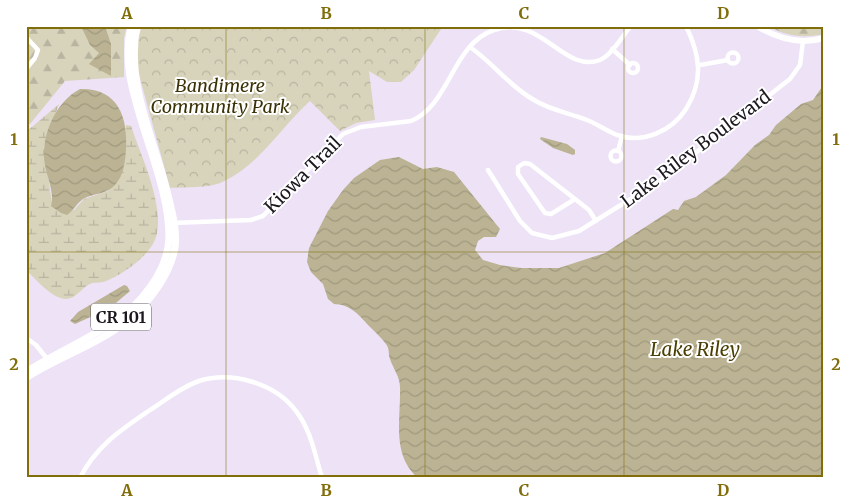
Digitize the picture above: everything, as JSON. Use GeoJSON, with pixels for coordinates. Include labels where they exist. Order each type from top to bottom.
{"type":"FeatureCollection","features":[{"type":"Feature","properties":{"kind":"main road","name":"CR 101"},"geometry":{"type":"LineString","coordinates":[[131,26],[127,52],[128,72],[171,223]]}},
{"type":"Feature","properties":{"kind":"main road","name":"CR 101"},"geometry":{"type":"LineString","coordinates":[[26,372],[49,361],[114,322],[138,303],[153,283],[162,262],[169,239],[171,223],[135,79],[133,45],[137,26]]}},
{"type":"Feature","properties":{"kind":"main road","name":"CR 101"},"geometry":{"type":"LineString","coordinates":[[26,378],[49,361]]}},
{"type":"Feature","properties":{"kind":"street"},"geometry":{"type":"LineString","coordinates":[[630,26],[612,50],[600,60],[587,62],[564,54],[545,38],[526,29],[505,27],[484,35],[470,47],[533,100],[556,111],[586,120],[622,136],[635,138],[652,136],[663,131],[678,120],[694,96],[700,65],[686,26]]}},
{"type":"Feature","properties":{"kind":"street"},"geometry":{"type":"LineString","coordinates":[[757,26],[781,38],[803,41],[824,38]]}},
{"type":"Feature","properties":{"kind":"street"},"geometry":{"type":"LineString","coordinates":[[26,37],[38,50],[35,58],[26,69]]}},
{"type":"Feature","properties":{"kind":"street","name":"Lake Riley Boulevard"},"geometry":{"type":"LineString","coordinates":[[488,170],[518,218],[532,233],[552,238],[579,231],[661,180],[790,79],[800,65],[803,41]]}},
{"type":"Feature","properties":{"kind":"street","name":"Kiowa Trail"},"geometry":{"type":"LineString","coordinates":[[171,223],[257,219],[267,212],[342,134],[361,127],[410,121],[418,118],[434,101],[470,47]]}},
{"type":"Feature","properties":{"kind":"street"},"geometry":{"type":"LineString","coordinates":[[612,50],[630,65]]}},
{"type":"Feature","properties":{"kind":"street"},"geometry":{"type":"LineString","coordinates":[[700,65],[728,60]]}},
{"type":"Feature","properties":{"kind":"street"},"geometry":{"type":"LineString","coordinates":[[618,151],[622,136]]}},
{"type":"Feature","properties":{"kind":"street"},"geometry":{"type":"LineString","coordinates":[[575,199],[552,214],[545,213],[518,174],[518,167],[524,163],[530,164],[575,199],[588,210],[596,221]]}},
{"type":"Feature","properties":{"kind":"street"},"geometry":{"type":"LineString","coordinates":[[26,338],[49,361]]}},
{"type":"Feature","properties":{"kind":"street"},"geometry":{"type":"LineString","coordinates":[[80,478],[97,451],[132,422],[186,387],[200,381],[225,378],[248,380],[261,386],[285,400],[296,411],[313,446],[322,478]]}},
{"type":"Feature","properties":{"kind":"green space"},"geometry":{"type":"Polygon","coordinates":[[[26,26],[127,26],[124,38],[124,77],[65,81],[30,124],[26,124],[26,26]]]}},
{"type":"Feature","properties":{"kind":"green space","name":"Bandimere Community Park"},"geometry":{"type":"Polygon","coordinates":[[[142,26],[443,26],[414,70],[401,82],[387,82],[369,71],[375,120],[356,123],[340,131],[310,101],[257,157],[233,176],[209,186],[170,188],[137,67],[137,42],[142,26]]]}},
{"type":"Feature","properties":{"kind":"green space"},"geometry":{"type":"Polygon","coordinates":[[[769,26],[801,26],[802,29],[824,26],[824,34],[796,36],[769,26]]]}},
{"type":"Feature","properties":{"kind":"green space"},"geometry":{"type":"Polygon","coordinates":[[[59,104],[44,147],[52,204],[74,210],[84,199],[108,191],[124,167],[126,125],[131,126],[150,179],[157,207],[158,220],[155,241],[137,262],[113,278],[104,282],[90,284],[69,299],[55,296],[26,270],[26,132],[59,104]]]}},
{"type":"Feature","properties":{"kind":"water"},"geometry":{"type":"Polygon","coordinates":[[[81,26],[105,26],[111,44],[111,76],[89,64],[99,53],[90,45],[81,26]]]}},
{"type":"Feature","properties":{"kind":"water","name":"Lake Riley"},"geometry":{"type":"Polygon","coordinates":[[[824,84],[824,478],[418,478],[410,469],[401,447],[399,436],[400,383],[387,346],[380,336],[357,313],[348,307],[334,304],[328,299],[323,284],[311,272],[307,262],[309,248],[328,211],[354,178],[380,160],[399,157],[423,169],[437,167],[454,172],[500,229],[496,237],[484,237],[478,241],[475,250],[483,260],[521,268],[559,268],[605,253],[673,209],[678,210],[684,201],[696,197],[726,175],[755,145],[769,135],[776,125],[801,104],[813,100],[824,84]]]}},
{"type":"Feature","properties":{"kind":"water"},"geometry":{"type":"Polygon","coordinates":[[[80,89],[104,93],[118,107],[125,126],[125,159],[122,173],[115,185],[108,191],[83,199],[67,215],[51,206],[52,196],[45,165],[45,143],[51,121],[57,111],[63,102],[80,89]]]}},
{"type":"Feature","properties":{"kind":"water"},"geometry":{"type":"Polygon","coordinates":[[[541,137],[567,144],[575,150],[575,154],[553,148],[540,139],[541,137]]]}},
{"type":"Feature","properties":{"kind":"water"},"geometry":{"type":"Polygon","coordinates":[[[124,285],[130,291],[110,308],[75,324],[70,321],[78,312],[124,285]]]}}]}
